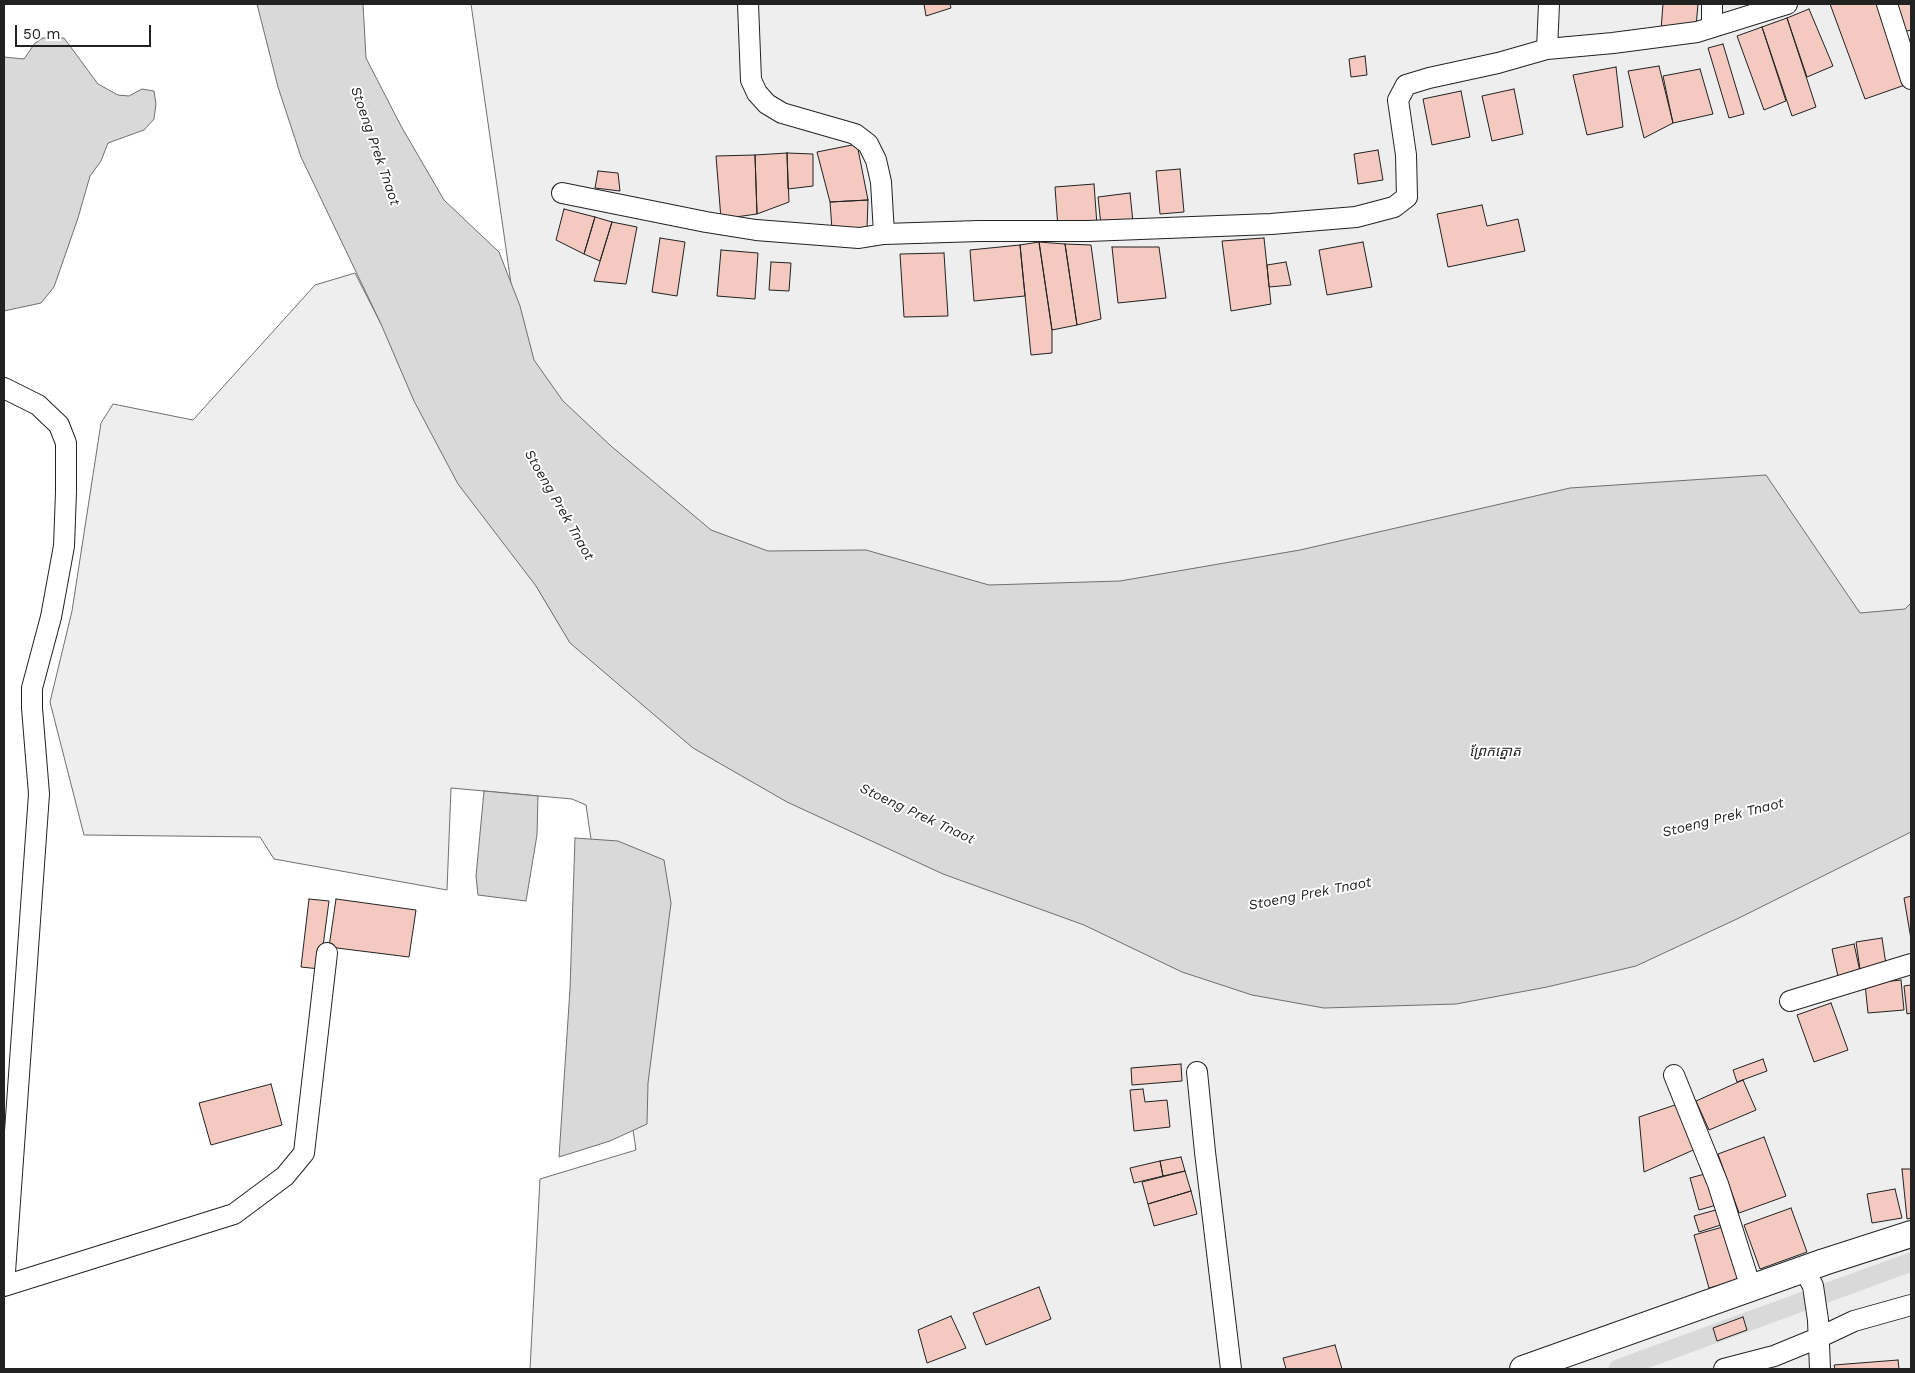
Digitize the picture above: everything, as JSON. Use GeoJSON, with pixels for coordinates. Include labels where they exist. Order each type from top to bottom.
{"type":"FeatureCollection","features":[{"type":"Feature","properties":{"kind":"main road"},"geometry":{"type":"LineString","coordinates":[[1523,1369],[1751,1288],[1809,1277],[1911,1234]]}},
{"type":"Feature","properties":{"kind":"street"},"geometry":{"type":"LineString","coordinates":[[748,4],[751,80],[757,93],[766,104],[782,113],[855,134],[868,144],[876,160],[882,182],[884,234]]}},
{"type":"Feature","properties":{"kind":"street"},"geometry":{"type":"LineString","coordinates":[[1547,49],[1549,4]]}},
{"type":"Feature","properties":{"kind":"street"},"geometry":{"type":"LineString","coordinates":[[1712,4],[1712,28]]}},
{"type":"Feature","properties":{"kind":"street"},"geometry":{"type":"LineString","coordinates":[[562,193],[706,222],[756,230],[859,238],[884,234],[979,231],[1088,231],[1271,224],[1356,217],[1394,207],[1407,197],[1406,155],[1398,100],[1406,85],[1547,49],[1697,32],[1787,4]]}},
{"type":"Feature","properties":{"kind":"street"},"geometry":{"type":"LineString","coordinates":[[1887,4],[1911,79]]}},
{"type":"Feature","properties":{"kind":"street"},"geometry":{"type":"LineString","coordinates":[[4,388],[38,406],[60,425],[66,443],[66,492],[62,555],[51,616],[32,688],[39,794],[4,1286],[234,1214],[286,1176],[304,1153],[327,953]]}},
{"type":"Feature","properties":{"kind":"street"},"geometry":{"type":"LineString","coordinates":[[1790,1002],[1911,964]]}},
{"type":"Feature","properties":{"kind":"street"},"geometry":{"type":"LineString","coordinates":[[1197,1072],[1231,1369]]}},
{"type":"Feature","properties":{"kind":"street"},"geometry":{"type":"LineString","coordinates":[[1674,1075],[1718,1184],[1751,1288]]}},
{"type":"Feature","properties":{"kind":"street"},"geometry":{"type":"LineString","coordinates":[[1809,1277],[1818,1329],[1820,1369]]}},
{"type":"Feature","properties":{"kind":"street"},"geometry":{"type":"LineString","coordinates":[[1724,1369],[1774,1356],[1818,1329],[1911,1305]]}},
{"type":"Feature","properties":{"kind":"shaded area"},"geometry":{"type":"Polygon","coordinates":[[[471,4],[1911,4],[1911,1369],[530,1369],[540,1179],[636,1150],[586,805],[572,799],[451,788],[447,890],[274,859],[260,837],[84,835],[50,702],[72,611],[101,423],[113,404],[193,420],[315,285],[355,273],[381,324],[560,626],[471,4]]]}},
{"type":"Feature","properties":{"kind":"water","name":"ព្រែកត្នោត"},"geometry":{"type":"Polygon","coordinates":[[[257,4],[363,4],[366,58],[401,126],[444,200],[499,252],[520,306],[534,360],[563,401],[611,446],[711,530],[768,551],[866,550],[989,585],[1120,581],[1300,550],[1570,488],[1766,475],[1860,613],[1905,609],[1911,603],[1911,832],[1739,918],[1636,966],[1547,987],[1456,1004],[1324,1008],[1252,995],[1182,972],[1084,925],[943,874],[787,802],[693,748],[570,643],[536,586],[458,484],[414,401],[381,324],[301,157],[278,87],[257,4]]]}},
{"type":"Feature","properties":{"kind":"water"},"geometry":{"type":"Polygon","coordinates":[[[43,38],[64,38],[98,84],[118,95],[129,96],[142,89],[154,91],[156,104],[154,119],[144,130],[108,143],[101,161],[90,176],[78,218],[54,287],[41,303],[4,311],[4,57],[24,59],[35,43],[43,38]]]}},
{"type":"Feature","properties":{"kind":"water"},"geometry":{"type":"Polygon","coordinates":[[[484,791],[538,796],[537,835],[526,901],[478,895],[476,876],[484,791]]]}},
{"type":"Feature","properties":{"kind":"water"},"geometry":{"type":"Polygon","coordinates":[[[575,838],[618,841],[664,860],[671,903],[648,1083],[647,1124],[610,1141],[559,1157],[570,989],[575,838]]]}},
{"type":"Feature","properties":{"kind":"building"},"geometry":{"type":"Polygon","coordinates":[[[924,4],[950,4],[951,8],[926,16],[924,4]]]}},
{"type":"Feature","properties":{"kind":"building"},"geometry":{"type":"Polygon","coordinates":[[[1663,4],[1698,4],[1696,27],[1661,30],[1663,4]]]}},
{"type":"Feature","properties":{"kind":"building"},"geometry":{"type":"Polygon","coordinates":[[[1830,4],[1878,4],[1905,85],[1865,99],[1830,4]]]}},
{"type":"Feature","properties":{"kind":"building"},"geometry":{"type":"Polygon","coordinates":[[[1895,4],[1911,4],[1911,30],[1903,32],[1895,4]]]}},
{"type":"Feature","properties":{"kind":"building"},"geometry":{"type":"Polygon","coordinates":[[[1809,9],[1833,66],[1807,77],[1787,18],[1809,9]]]}},
{"type":"Feature","properties":{"kind":"building"},"geometry":{"type":"Polygon","coordinates":[[[1787,18],[1816,107],[1792,116],[1762,27],[1787,18]]]}},
{"type":"Feature","properties":{"kind":"building"},"geometry":{"type":"Polygon","coordinates":[[[1762,27],[1786,101],[1764,110],[1737,36],[1762,27]]]}},
{"type":"Feature","properties":{"kind":"building"},"geometry":{"type":"Polygon","coordinates":[[[1723,44],[1744,114],[1729,118],[1708,48],[1723,44]]]}},
{"type":"Feature","properties":{"kind":"building"},"geometry":{"type":"Polygon","coordinates":[[[1365,56],[1367,75],[1351,77],[1349,59],[1365,56]]]}},
{"type":"Feature","properties":{"kind":"building"},"geometry":{"type":"Polygon","coordinates":[[[1659,66],[1673,123],[1644,138],[1628,71],[1659,66]]]}},
{"type":"Feature","properties":{"kind":"building"},"geometry":{"type":"Polygon","coordinates":[[[1616,67],[1623,127],[1587,135],[1573,75],[1616,67]]]}},
{"type":"Feature","properties":{"kind":"building"},"geometry":{"type":"Polygon","coordinates":[[[1700,69],[1713,114],[1673,123],[1663,76],[1700,69]]]}},
{"type":"Feature","properties":{"kind":"building"},"geometry":{"type":"Polygon","coordinates":[[[1514,89],[1523,134],[1492,141],[1482,96],[1514,89]]]}},
{"type":"Feature","properties":{"kind":"building"},"geometry":{"type":"Polygon","coordinates":[[[1461,91],[1470,137],[1432,145],[1423,99],[1461,91]]]}},
{"type":"Feature","properties":{"kind":"building"},"geometry":{"type":"Polygon","coordinates":[[[857,144],[868,200],[830,202],[817,152],[857,144]]]}},
{"type":"Feature","properties":{"kind":"building"},"geometry":{"type":"Polygon","coordinates":[[[1378,150],[1383,180],[1358,184],[1354,154],[1378,150]]]}},
{"type":"Feature","properties":{"kind":"building"},"geometry":{"type":"Polygon","coordinates":[[[787,153],[813,154],[813,186],[788,189],[787,153]]]}},
{"type":"Feature","properties":{"kind":"building"},"geometry":{"type":"Polygon","coordinates":[[[787,153],[789,202],[757,214],[755,155],[787,153]]]}},
{"type":"Feature","properties":{"kind":"building"},"geometry":{"type":"Polygon","coordinates":[[[755,155],[757,214],[721,219],[716,156],[755,155]]]}},
{"type":"Feature","properties":{"kind":"building"},"geometry":{"type":"Polygon","coordinates":[[[1180,169],[1184,212],[1160,214],[1156,171],[1180,169]]]}},
{"type":"Feature","properties":{"kind":"building"},"geometry":{"type":"Polygon","coordinates":[[[598,171],[618,173],[620,191],[595,188],[598,171]]]}},
{"type":"Feature","properties":{"kind":"building"},"geometry":{"type":"Polygon","coordinates":[[[1094,184],[1097,225],[1058,228],[1055,187],[1094,184]]]}},
{"type":"Feature","properties":{"kind":"building"},"geometry":{"type":"Polygon","coordinates":[[[1130,193],[1133,222],[1101,225],[1098,197],[1130,193]]]}},
{"type":"Feature","properties":{"kind":"building"},"geometry":{"type":"Polygon","coordinates":[[[868,200],[867,230],[832,229],[830,202],[868,200]]]}},
{"type":"Feature","properties":{"kind":"building"},"geometry":{"type":"Polygon","coordinates":[[[1482,205],[1487,226],[1518,219],[1525,251],[1448,267],[1437,214],[1482,205]]]}},
{"type":"Feature","properties":{"kind":"building"},"geometry":{"type":"Polygon","coordinates":[[[564,209],[595,217],[584,254],[556,240],[564,209]]]}},
{"type":"Feature","properties":{"kind":"building"},"geometry":{"type":"Polygon","coordinates":[[[595,217],[612,222],[600,261],[584,254],[595,217]]]}},
{"type":"Feature","properties":{"kind":"building"},"geometry":{"type":"Polygon","coordinates":[[[612,222],[637,227],[626,284],[594,281],[612,222]]]}},
{"type":"Feature","properties":{"kind":"building"},"geometry":{"type":"Polygon","coordinates":[[[660,238],[685,242],[677,296],[652,292],[660,238]]]}},
{"type":"Feature","properties":{"kind":"building"},"geometry":{"type":"Polygon","coordinates":[[[1264,238],[1271,304],[1231,311],[1222,241],[1264,238]]]}},
{"type":"Feature","properties":{"kind":"building"},"geometry":{"type":"Polygon","coordinates":[[[1039,242],[1065,244],[1077,325],[1052,330],[1039,242]]]}},
{"type":"Feature","properties":{"kind":"building"},"geometry":{"type":"Polygon","coordinates":[[[1039,242],[1052,330],[1052,353],[1031,355],[1020,245],[1039,242]]]}},
{"type":"Feature","properties":{"kind":"building"},"geometry":{"type":"Polygon","coordinates":[[[1363,242],[1372,287],[1327,295],[1319,250],[1363,242]]]}},
{"type":"Feature","properties":{"kind":"building"},"geometry":{"type":"Polygon","coordinates":[[[1065,244],[1091,245],[1101,319],[1077,325],[1065,244]]]}},
{"type":"Feature","properties":{"kind":"building"},"geometry":{"type":"Polygon","coordinates":[[[1020,245],[1025,296],[974,301],[970,250],[1020,245]]]}},
{"type":"Feature","properties":{"kind":"building"},"geometry":{"type":"Polygon","coordinates":[[[1112,247],[1159,247],[1166,298],[1118,303],[1112,247]]]}},
{"type":"Feature","properties":{"kind":"building"},"geometry":{"type":"Polygon","coordinates":[[[721,250],[758,253],[755,299],[717,296],[721,250]]]}},
{"type":"Feature","properties":{"kind":"building"},"geometry":{"type":"Polygon","coordinates":[[[944,253],[948,316],[904,317],[900,254],[944,253]]]}},
{"type":"Feature","properties":{"kind":"building"},"geometry":{"type":"Polygon","coordinates":[[[771,262],[791,263],[789,291],[769,290],[771,262]]]}},
{"type":"Feature","properties":{"kind":"building"},"geometry":{"type":"Polygon","coordinates":[[[1286,262],[1291,285],[1269,287],[1267,265],[1286,262]]]}},
{"type":"Feature","properties":{"kind":"building"},"geometry":{"type":"Polygon","coordinates":[[[1911,896],[1911,939],[1904,898],[1911,896]]]}},
{"type":"Feature","properties":{"kind":"building"},"geometry":{"type":"Polygon","coordinates":[[[309,899],[329,901],[320,969],[301,967],[309,899]]]}},
{"type":"Feature","properties":{"kind":"building"},"geometry":{"type":"Polygon","coordinates":[[[336,899],[416,910],[409,957],[329,947],[336,899]]]}},
{"type":"Feature","properties":{"kind":"building"},"geometry":{"type":"Polygon","coordinates":[[[1882,938],[1887,971],[1861,976],[1856,942],[1882,938]]]}},
{"type":"Feature","properties":{"kind":"building"},"geometry":{"type":"Polygon","coordinates":[[[1854,944],[1861,976],[1839,981],[1832,949],[1854,944]]]}},
{"type":"Feature","properties":{"kind":"building"},"geometry":{"type":"Polygon","coordinates":[[[1901,980],[1904,1010],[1868,1013],[1865,984],[1901,980]]]}},
{"type":"Feature","properties":{"kind":"building"},"geometry":{"type":"Polygon","coordinates":[[[1911,985],[1911,1013],[1907,1014],[1904,986],[1911,985]]]}},
{"type":"Feature","properties":{"kind":"building"},"geometry":{"type":"Polygon","coordinates":[[[1831,1003],[1848,1050],[1814,1062],[1797,1015],[1831,1003]]]}},
{"type":"Feature","properties":{"kind":"building"},"geometry":{"type":"Polygon","coordinates":[[[1763,1059],[1767,1071],[1737,1082],[1733,1070],[1763,1059]]]}},
{"type":"Feature","properties":{"kind":"building"},"geometry":{"type":"Polygon","coordinates":[[[1181,1064],[1182,1081],[1132,1085],[1131,1068],[1181,1064]]]}},
{"type":"Feature","properties":{"kind":"building"},"geometry":{"type":"Polygon","coordinates":[[[1743,1080],[1756,1110],[1709,1130],[1696,1101],[1743,1080]]]}},
{"type":"Feature","properties":{"kind":"building"},"geometry":{"type":"Polygon","coordinates":[[[271,1084],[282,1125],[211,1145],[199,1103],[271,1084]]]}},
{"type":"Feature","properties":{"kind":"building"},"geometry":{"type":"Polygon","coordinates":[[[1143,1089],[1145,1102],[1167,1100],[1170,1127],[1134,1131],[1130,1090],[1143,1089]]]}},
{"type":"Feature","properties":{"kind":"building"},"geometry":{"type":"Polygon","coordinates":[[[1684,1102],[1700,1147],[1644,1172],[1639,1117],[1684,1102]]]}},
{"type":"Feature","properties":{"kind":"building"},"geometry":{"type":"Polygon","coordinates":[[[1764,1137],[1786,1196],[1739,1213],[1718,1154],[1764,1137]]]}},
{"type":"Feature","properties":{"kind":"building"},"geometry":{"type":"Polygon","coordinates":[[[1181,1157],[1185,1171],[1163,1176],[1160,1161],[1181,1157]]]}},
{"type":"Feature","properties":{"kind":"building"},"geometry":{"type":"Polygon","coordinates":[[[1160,1161],[1163,1176],[1134,1183],[1130,1168],[1160,1161]]]}},
{"type":"Feature","properties":{"kind":"building"},"geometry":{"type":"Polygon","coordinates":[[[1902,1169],[1911,1169],[1911,1218],[1907,1219],[1902,1169]]]}},
{"type":"Feature","properties":{"kind":"building"},"geometry":{"type":"Polygon","coordinates":[[[1185,1171],[1191,1191],[1148,1204],[1142,1182],[1185,1171]]]}},
{"type":"Feature","properties":{"kind":"building"},"geometry":{"type":"Polygon","coordinates":[[[1712,1172],[1720,1204],[1699,1210],[1690,1178],[1712,1172]]]}},
{"type":"Feature","properties":{"kind":"building"},"geometry":{"type":"Polygon","coordinates":[[[1895,1189],[1902,1218],[1872,1223],[1867,1194],[1895,1189]]]}},
{"type":"Feature","properties":{"kind":"building"},"geometry":{"type":"Polygon","coordinates":[[[1191,1191],[1197,1214],[1154,1226],[1148,1204],[1191,1191]]]}},
{"type":"Feature","properties":{"kind":"building"},"geometry":{"type":"Polygon","coordinates":[[[1723,1208],[1727,1223],[1699,1232],[1694,1216],[1723,1208]]]}},
{"type":"Feature","properties":{"kind":"building"},"geometry":{"type":"Polygon","coordinates":[[[1791,1208],[1807,1252],[1760,1269],[1744,1225],[1791,1208]]]}},
{"type":"Feature","properties":{"kind":"building"},"geometry":{"type":"Polygon","coordinates":[[[1730,1225],[1744,1278],[1709,1288],[1694,1235],[1730,1225]]]}},
{"type":"Feature","properties":{"kind":"building"},"geometry":{"type":"Polygon","coordinates":[[[1039,1287],[1051,1319],[986,1345],[973,1313],[1039,1287]]]}},
{"type":"Feature","properties":{"kind":"building"},"geometry":{"type":"Polygon","coordinates":[[[951,1316],[966,1348],[927,1363],[918,1330],[951,1316]]]}},
{"type":"Feature","properties":{"kind":"building"},"geometry":{"type":"Polygon","coordinates":[[[1743,1317],[1747,1330],[1717,1341],[1713,1328],[1743,1317]]]}},
{"type":"Feature","properties":{"kind":"building"},"geometry":{"type":"Polygon","coordinates":[[[1335,1345],[1342,1369],[1286,1369],[1283,1358],[1335,1345]]]}},
{"type":"Feature","properties":{"kind":"building"},"geometry":{"type":"Polygon","coordinates":[[[1898,1360],[1899,1369],[1835,1369],[1834,1365],[1898,1360]]]}},
{"type":"Feature","properties":{"kind":"waterway"},"geometry":{"type":"LineString","coordinates":[[1618,1369],[1911,1262]]}},
{"type":"Feature","properties":{"kind":"water label","name":"Stoeng Prek Tnaot"},"geometry":{"type":"Point","coordinates":[375,146]}},
{"type":"Feature","properties":{"kind":"water label","name":"Stoeng Prek Tnaot"},"geometry":{"type":"Point","coordinates":[559,505]}},
{"type":"Feature","properties":{"kind":"water label","name":"Stoeng Prek Tnaot"},"geometry":{"type":"Point","coordinates":[917,814]}},
{"type":"Feature","properties":{"kind":"water label","name":"Stoeng Prek Tnaot"},"geometry":{"type":"Point","coordinates":[1723,818]}},
{"type":"Feature","properties":{"kind":"water label","name":"Stoeng Prek Tnaot"},"geometry":{"type":"Point","coordinates":[1310,894]}}]}
